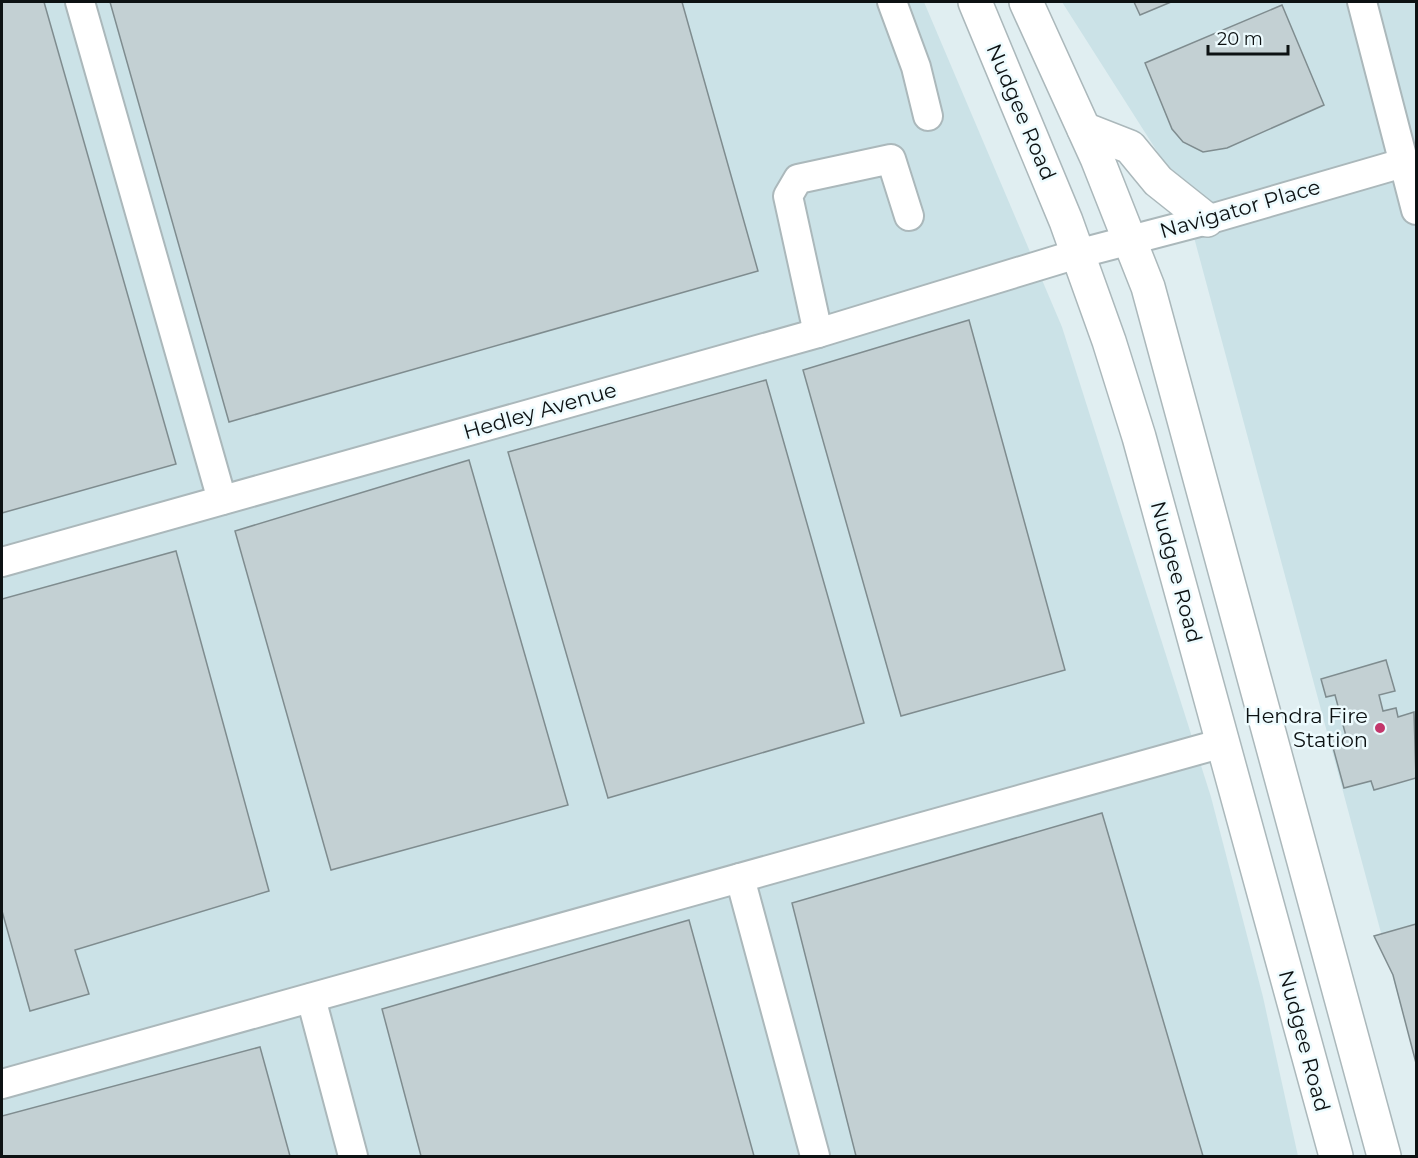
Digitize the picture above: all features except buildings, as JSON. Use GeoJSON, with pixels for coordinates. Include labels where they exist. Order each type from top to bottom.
{"type":"FeatureCollection","features":[{"type":"Feature","properties":{"kind":"main road","name":"Nudgee Road"},"geometry":{"type":"LineString","coordinates":[[975,2],[1066,221],[1109,341],[1139,437],[1336,1156]]}},
{"type":"Feature","properties":{"kind":"main road"},"geometry":{"type":"LineString","coordinates":[[1026,2],[1084,129],[1130,240],[1166,347],[1384,1156]]}},
{"type":"Feature","properties":{"kind":"main road"},"geometry":{"type":"LineString","coordinates":[[1084,129],[1130,147],[1158,181],[1207,220]]}},
{"type":"Feature","properties":{"kind":"main road"},"geometry":{"type":"LineString","coordinates":[[1222,743],[1269,730]]}},
{"type":"Feature","properties":{"kind":"street"},"geometry":{"type":"LineString","coordinates":[[80,2],[222,500]]}},
{"type":"Feature","properties":{"kind":"street"},"geometry":{"type":"LineString","coordinates":[[892,2],[916,67],[928,116]]}},
{"type":"Feature","properties":{"kind":"street"},"geometry":{"type":"LineString","coordinates":[[1362,2],[1416,210]]}},
{"type":"Feature","properties":{"kind":"street"},"geometry":{"type":"LineString","coordinates":[[818,333],[788,196],[798,179],[891,159],[909,216]]}},
{"type":"Feature","properties":{"kind":"street","name":"Navigator Place"},"geometry":{"type":"LineString","coordinates":[[1077,254],[1207,220],[1403,163]]}},
{"type":"Feature","properties":{"kind":"street","name":"Hedley Avenue"},"geometry":{"type":"LineString","coordinates":[[2,562],[818,333],[1077,254]]}},
{"type":"Feature","properties":{"kind":"street"},"geometry":{"type":"LineString","coordinates":[[2,1084],[1222,743]]}},
{"type":"Feature","properties":{"kind":"street"},"geometry":{"type":"LineString","coordinates":[[740,878],[815,1156]]}},
{"type":"Feature","properties":{"kind":"street"},"geometry":{"type":"LineString","coordinates":[[311,998],[353,1156]]}},
{"type":"Feature","properties":{"kind":"shaded area"},"geometry":{"type":"Polygon","coordinates":[[[2,2],[924,2],[1062,327],[1211,797],[1263,997],[1298,1156],[2,1156],[2,2]]]}},
{"type":"Feature","properties":{"kind":"shaded area"},"geometry":{"type":"Polygon","coordinates":[[[1062,2],[1416,2],[1416,1063],[1181,189],[1062,2]]]}},
{"type":"Feature","properties":{"kind":"place","name":"Hendra Fire Station"},"geometry":{"type":"Point","coordinates":[1380,728]}}]}
